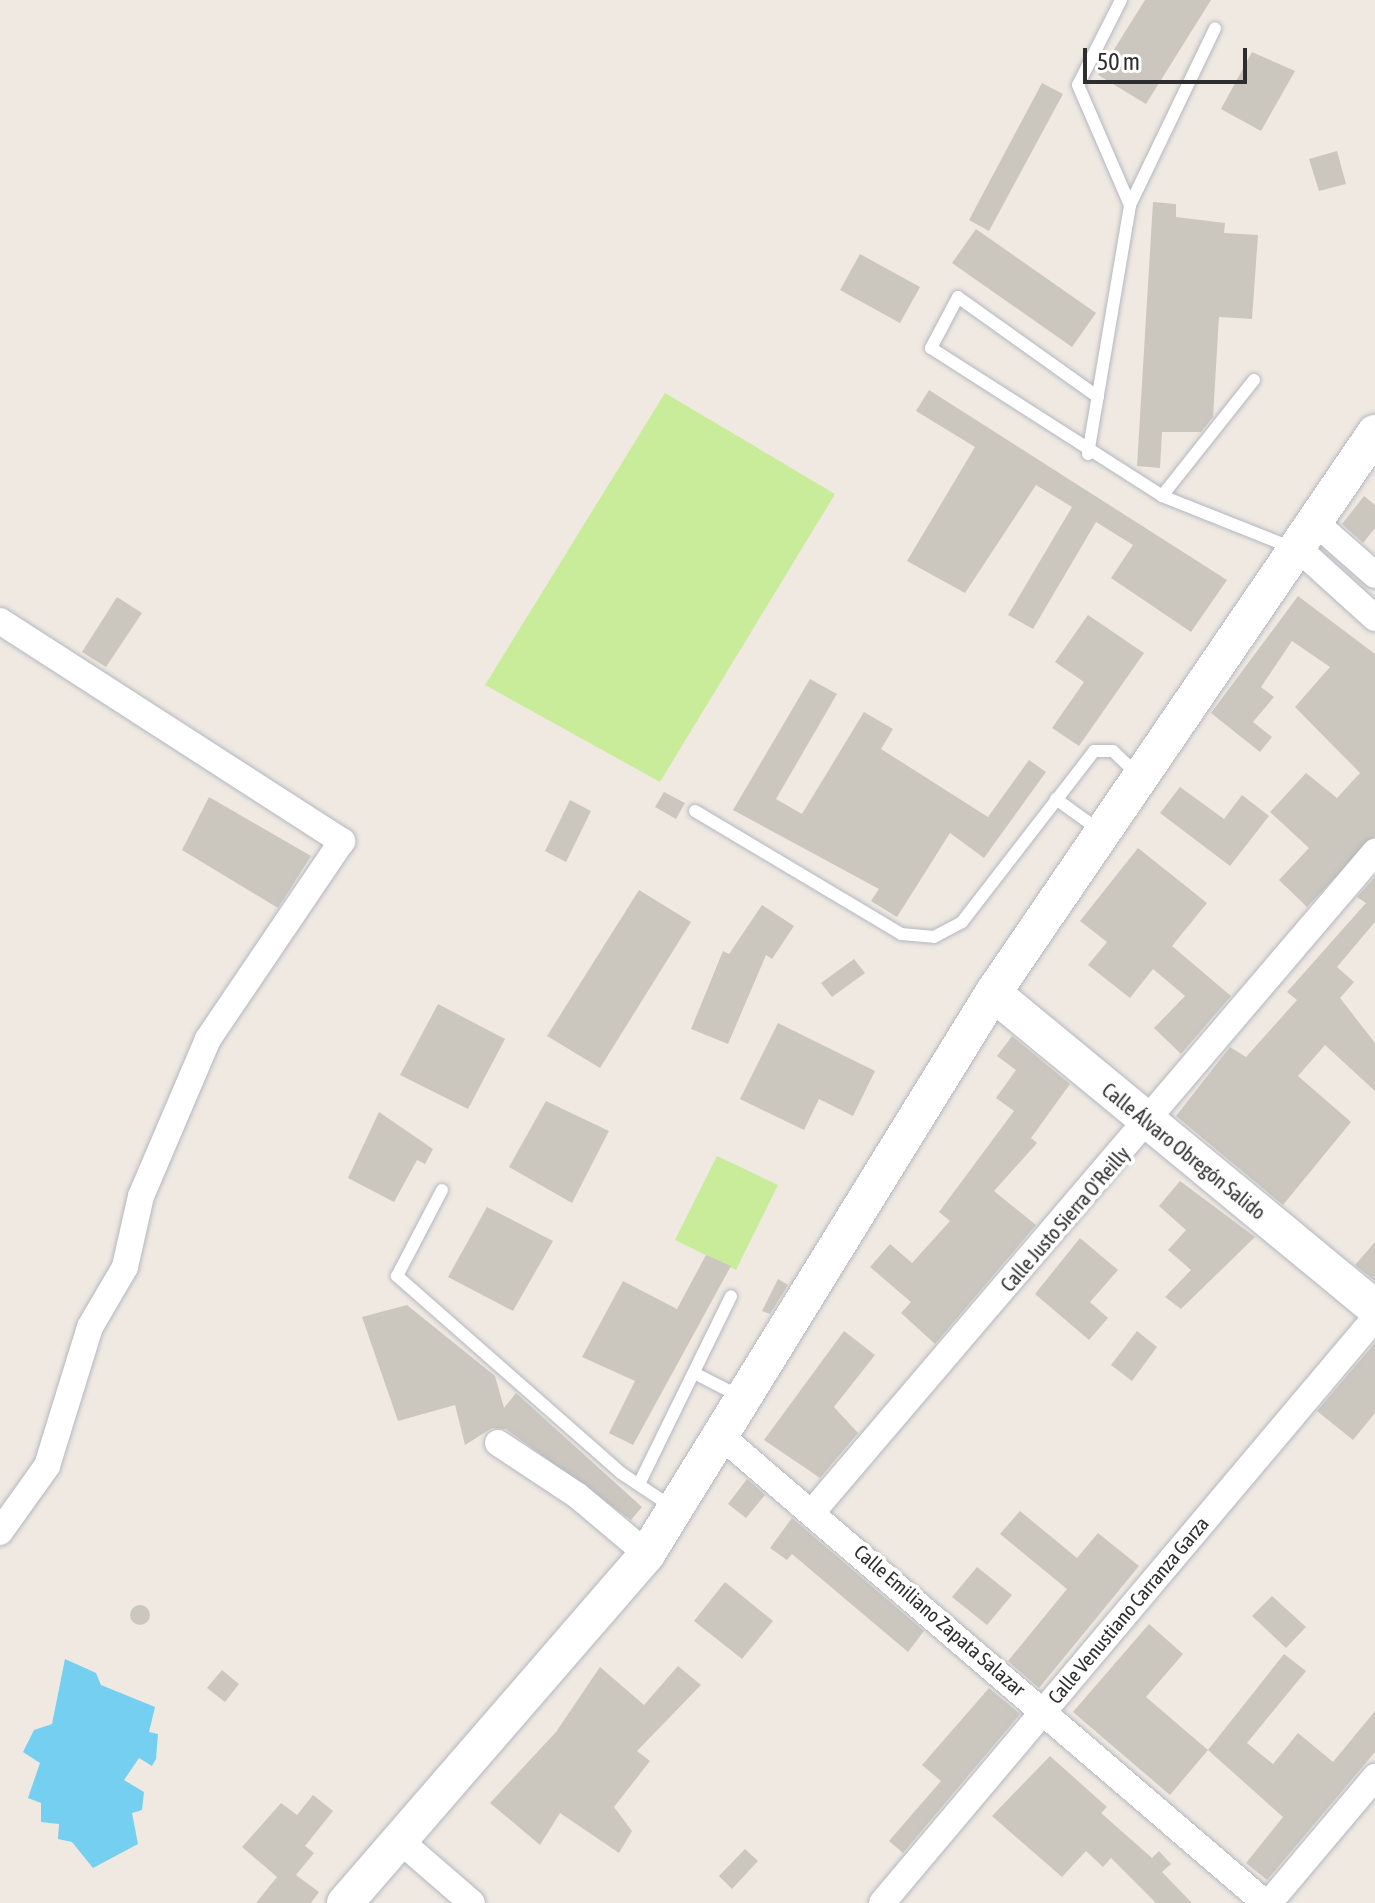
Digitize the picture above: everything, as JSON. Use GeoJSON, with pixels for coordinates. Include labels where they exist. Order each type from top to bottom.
{"type":"FeatureCollection","features":[{"type":"Feature","properties":{"kind":"street"},"geometry":{"type":"LineString","coordinates":[[345,1903],[397,1838],[647,1554],[677,1511],[993,993],[1103,833],[1144,780],[1375,433]]}},
{"type":"Feature","properties":{"kind":"street"},"geometry":{"type":"LineString","coordinates":[[1308,537],[1375,575]]}},
{"type":"Feature","properties":{"kind":"street"},"geometry":{"type":"LineString","coordinates":[[1308,537],[1375,618]]}},
{"type":"Feature","properties":{"kind":"street"},"geometry":{"type":"LineString","coordinates":[[0,621],[342,841],[208,1039],[141,1196],[125,1267],[90,1327],[47,1466],[0,1532]]}},
{"type":"Feature","properties":{"kind":"street","name":"Calle Justo Sierra O'Reilly"},"geometry":{"type":"LineString","coordinates":[[814,1510],[1148,1122],[1375,852]]}},
{"type":"Feature","properties":{"kind":"street","name":"Calle Álvaro Obregón Salido"},"geometry":{"type":"LineString","coordinates":[[993,993],[1375,1308]]}},
{"type":"Feature","properties":{"kind":"street","name":"Calle Venustiano Carranza Garza"},"geometry":{"type":"LineString","coordinates":[[882,1903],[1375,1318]]}},
{"type":"Feature","properties":{"kind":"street","name":"Calle Emiliano Zapata Salazar"},"geometry":{"type":"LineString","coordinates":[[721,1436],[814,1510],[1267,1903]]}},
{"type":"Feature","properties":{"kind":"street"},"geometry":{"type":"LineString","coordinates":[[498,1443],[578,1496],[647,1554]]}},
{"type":"Feature","properties":{"kind":"street"},"geometry":{"type":"LineString","coordinates":[[1267,1903],[1375,1777]]}},
{"type":"Feature","properties":{"kind":"street"},"geometry":{"type":"LineString","coordinates":[[397,1838],[472,1903]]}},
{"type":"Feature","properties":{"kind":"lane"},"geometry":{"type":"LineString","coordinates":[[1121,0],[1078,85],[1130,205]]}},
{"type":"Feature","properties":{"kind":"lane"},"geometry":{"type":"LineString","coordinates":[[1088,454],[1130,205],[1215,28]]}},
{"type":"Feature","properties":{"kind":"lane"},"geometry":{"type":"LineString","coordinates":[[1098,397],[958,297],[931,348],[1088,454],[1162,496],[1308,537]]}},
{"type":"Feature","properties":{"kind":"lane"},"geometry":{"type":"LineString","coordinates":[[1162,496],[1254,380]]}},
{"type":"Feature","properties":{"kind":"lane"},"geometry":{"type":"LineString","coordinates":[[695,811],[901,934],[934,937],[962,922],[1094,751],[1113,751],[1144,780]]}},
{"type":"Feature","properties":{"kind":"lane"},"geometry":{"type":"LineString","coordinates":[[1056,799],[1103,833]]}},
{"type":"Feature","properties":{"kind":"lane"},"geometry":{"type":"LineString","coordinates":[[442,1190],[397,1276],[639,1484],[677,1511]]}},
{"type":"Feature","properties":{"kind":"lane"},"geometry":{"type":"LineString","coordinates":[[639,1484],[698,1375],[731,1296]]}},
{"type":"Feature","properties":{"kind":"lane"},"geometry":{"type":"LineString","coordinates":[[698,1375],[744,1398]]}},
{"type":"Feature","properties":{"kind":"green space"},"geometry":{"type":"Polygon","coordinates":[[[665,393],[835,494],[660,782],[485,685],[665,393]]]}},
{"type":"Feature","properties":{"kind":"green space"},"geometry":{"type":"Polygon","coordinates":[[[717,1156],[778,1185],[736,1270],[675,1240],[717,1156]]]}},
{"type":"Feature","properties":{"kind":"water"},"geometry":{"type":"Polygon","coordinates":[[[65,1659],[96,1673],[101,1685],[155,1707],[149,1732],[158,1734],[156,1759],[152,1766],[139,1758],[124,1780],[144,1792],[142,1810],[132,1813],[138,1844],[93,1868],[72,1842],[58,1839],[59,1824],[41,1822],[41,1803],[28,1798],[40,1763],[23,1752],[34,1730],[52,1724],[65,1659]]]}},
{"type":"Feature","properties":{"kind":"building"},"geometry":{"type":"Polygon","coordinates":[[[1145,0],[1211,0],[1146,104],[1098,75],[1145,0]]]}},
{"type":"Feature","properties":{"kind":"building"},"geometry":{"type":"Polygon","coordinates":[[[1252,52],[1295,71],[1261,131],[1221,109],[1252,52]]]}},
{"type":"Feature","properties":{"kind":"building"},"geometry":{"type":"Polygon","coordinates":[[[1042,83],[1063,94],[989,231],[969,220],[1042,83]]]}},
{"type":"Feature","properties":{"kind":"building"},"geometry":{"type":"Polygon","coordinates":[[[1337,151],[1346,184],[1319,191],[1309,159],[1337,151]]]}},
{"type":"Feature","properties":{"kind":"building"},"geometry":{"type":"Polygon","coordinates":[[[1153,202],[1176,204],[1176,217],[1225,223],[1224,233],[1258,235],[1252,319],[1219,317],[1213,417],[1201,432],[1162,432],[1160,468],[1137,466],[1153,202]]]}},
{"type":"Feature","properties":{"kind":"building"},"geometry":{"type":"Polygon","coordinates":[[[976,229],[1096,313],[1072,347],[952,263],[976,229]]]}},
{"type":"Feature","properties":{"kind":"building"},"geometry":{"type":"Polygon","coordinates":[[[860,254],[920,287],[900,323],[840,290],[860,254]]]}},
{"type":"Feature","properties":{"kind":"building"},"geometry":{"type":"Polygon","coordinates":[[[929,390],[1227,580],[1191,632],[1111,578],[1133,545],[1096,522],[1033,629],[1008,615],[1072,507],[1036,485],[965,593],[907,561],[975,447],[916,411],[929,390]]]}},
{"type":"Feature","properties":{"kind":"building"},"geometry":{"type":"Polygon","coordinates":[[[1364,496],[1375,505],[1375,528],[1363,543],[1342,524],[1364,496]]]}},
{"type":"Feature","properties":{"kind":"building"},"geometry":{"type":"Polygon","coordinates":[[[1298,596],[1375,654],[1375,836],[1307,907],[1279,880],[1309,848],[1270,812],[1306,773],[1337,798],[1360,773],[1295,707],[1330,667],[1292,641],[1261,687],[1274,697],[1253,722],[1272,737],[1260,752],[1211,713],[1298,596]]]}},
{"type":"Feature","properties":{"kind":"building"},"geometry":{"type":"Polygon","coordinates":[[[117,597],[142,613],[106,667],[82,652],[117,597]]]}},
{"type":"Feature","properties":{"kind":"building"},"geometry":{"type":"Polygon","coordinates":[[[1088,615],[1144,653],[1079,746],[1052,728],[1084,682],[1055,662],[1088,615]]]}},
{"type":"Feature","properties":{"kind":"building"},"geometry":{"type":"Polygon","coordinates":[[[810,679],[837,694],[776,799],[802,814],[864,712],[893,729],[881,749],[988,817],[1029,760],[1046,772],[984,858],[950,833],[897,917],[871,901],[879,889],[733,810],[810,679]]]}},
{"type":"Feature","properties":{"kind":"building"},"geometry":{"type":"Polygon","coordinates":[[[1180,787],[1224,819],[1242,795],[1269,816],[1230,866],[1160,813],[1180,787]]]}},
{"type":"Feature","properties":{"kind":"building"},"geometry":{"type":"Polygon","coordinates":[[[664,792],[685,803],[676,819],[655,807],[664,792]]]}},
{"type":"Feature","properties":{"kind":"building"},"geometry":{"type":"Polygon","coordinates":[[[209,797],[311,856],[278,908],[182,850],[209,797]]]}},
{"type":"Feature","properties":{"kind":"building"},"geometry":{"type":"Polygon","coordinates":[[[570,800],[591,811],[566,862],[545,851],[570,800]]]}},
{"type":"Feature","properties":{"kind":"building"},"geometry":{"type":"Polygon","coordinates":[[[1138,848],[1207,903],[1172,946],[1231,996],[1181,1054],[1154,1028],[1185,996],[1153,969],[1130,998],[1088,965],[1107,942],[1080,921],[1138,848]]]}},
{"type":"Feature","properties":{"kind":"building"},"geometry":{"type":"Polygon","coordinates":[[[1375,877],[1375,922],[1337,967],[1354,982],[1340,998],[1375,1043],[1375,1091],[1325,1045],[1298,1076],[1351,1122],[1283,1205],[1176,1116],[1230,1047],[1246,1057],[1297,1000],[1287,992],[1366,903],[1357,897],[1375,877]]]}},
{"type":"Feature","properties":{"kind":"building"},"geometry":{"type":"Polygon","coordinates":[[[639,890],[691,922],[600,1068],[547,1036],[639,890]]]}},
{"type":"Feature","properties":{"kind":"building"},"geometry":{"type":"Polygon","coordinates":[[[762,905],[794,926],[772,959],[766,955],[728,1044],[691,1029],[723,951],[729,954],[762,905]]]}},
{"type":"Feature","properties":{"kind":"building"},"geometry":{"type":"Polygon","coordinates":[[[854,959],[865,973],[832,997],[821,983],[854,959]]]}},
{"type":"Feature","properties":{"kind":"building"},"geometry":{"type":"Polygon","coordinates":[[[438,1004],[505,1039],[468,1109],[400,1075],[438,1004]]]}},
{"type":"Feature","properties":{"kind":"building"},"geometry":{"type":"Polygon","coordinates":[[[778,1023],[875,1071],[853,1116],[819,1099],[804,1130],[740,1099],[778,1023]]]}},
{"type":"Feature","properties":{"kind":"building"},"geometry":{"type":"Polygon","coordinates":[[[1012,1036],[1070,1084],[1031,1138],[1037,1143],[994,1191],[1036,1225],[935,1344],[901,1313],[911,1302],[870,1267],[890,1244],[912,1263],[950,1221],[939,1212],[1014,1111],[996,1098],[1016,1070],[997,1056],[1012,1036]]]}},
{"type":"Feature","properties":{"kind":"building"},"geometry":{"type":"Polygon","coordinates":[[[546,1101],[609,1131],[572,1203],[509,1167],[546,1101]]]}},
{"type":"Feature","properties":{"kind":"building"},"geometry":{"type":"Polygon","coordinates":[[[379,1112],[433,1149],[425,1164],[417,1160],[394,1202],[348,1178],[379,1112]]]}},
{"type":"Feature","properties":{"kind":"building"},"geometry":{"type":"Polygon","coordinates":[[[1180,1181],[1255,1237],[1181,1309],[1165,1297],[1191,1270],[1168,1250],[1186,1230],[1159,1206],[1180,1181]]]}},
{"type":"Feature","properties":{"kind":"building"},"geometry":{"type":"Polygon","coordinates":[[[487,1207],[553,1241],[513,1311],[448,1277],[487,1207]]]}},
{"type":"Feature","properties":{"kind":"building"},"geometry":{"type":"Polygon","coordinates":[[[1080,1238],[1118,1270],[1090,1302],[1108,1318],[1089,1340],[1035,1294],[1080,1238]]]}},
{"type":"Feature","properties":{"kind":"building"},"geometry":{"type":"Polygon","coordinates":[[[1375,1242],[1375,1281],[1355,1265],[1375,1242]]]}},
{"type":"Feature","properties":{"kind":"building"},"geometry":{"type":"Polygon","coordinates":[[[706,1255],[731,1266],[633,1445],[609,1433],[635,1381],[582,1357],[623,1281],[677,1309],[706,1255]]]}},
{"type":"Feature","properties":{"kind":"building"},"geometry":{"type":"Polygon","coordinates":[[[778,1279],[788,1285],[770,1314],[762,1311],[778,1279]]]}},
{"type":"Feature","properties":{"kind":"building"},"geometry":{"type":"Polygon","coordinates":[[[407,1305],[495,1376],[504,1408],[516,1393],[642,1507],[631,1520],[506,1429],[492,1428],[465,1445],[455,1405],[398,1421],[362,1317],[407,1305]]]}},
{"type":"Feature","properties":{"kind":"building"},"geometry":{"type":"Polygon","coordinates":[[[844,1331],[875,1355],[834,1407],[858,1433],[820,1478],[764,1440],[844,1331]]]}},
{"type":"Feature","properties":{"kind":"building"},"geometry":{"type":"Polygon","coordinates":[[[1137,1331],[1157,1347],[1132,1381],[1111,1365],[1137,1331]]]}},
{"type":"Feature","properties":{"kind":"building"},"geometry":{"type":"Polygon","coordinates":[[[1375,1343],[1375,1413],[1353,1440],[1317,1411],[1375,1343]]]}},
{"type":"Feature","properties":{"kind":"building"},"geometry":{"type":"Polygon","coordinates":[[[747,1479],[765,1495],[746,1518],[728,1504],[747,1479]]]}},
{"type":"Feature","properties":{"kind":"building"},"geometry":{"type":"Polygon","coordinates":[[[1020,1511],[1077,1558],[1098,1533],[1139,1566],[1039,1688],[1008,1661],[1067,1589],[1000,1534],[1020,1511]]]}},
{"type":"Feature","properties":{"kind":"building"},"geometry":{"type":"Polygon","coordinates":[[[792,1518],[924,1631],[908,1652],[792,1554],[787,1560],[770,1548],[792,1518]]]}},
{"type":"Feature","properties":{"kind":"building"},"geometry":{"type":"Polygon","coordinates":[[[977,1567],[1012,1595],[987,1625],[952,1597],[977,1567]]]}},
{"type":"Feature","properties":{"kind":"building"},"geometry":{"type":"Polygon","coordinates":[[[725,1582],[773,1621],[742,1659],[694,1621],[725,1582]]]}},
{"type":"Feature","properties":{"kind":"building"},"geometry":{"type":"Polygon","coordinates":[[[1272,1596],[1306,1627],[1286,1648],[1252,1616],[1272,1596]]]}},
{"type":"Feature","properties":{"kind":"building"},"geometry":{"type":"Polygon","coordinates":[[[140,1605],[147,1608],[150,1615],[147,1622],[140,1625],[133,1622],[130,1615],[133,1608],[140,1605]]]}},
{"type":"Feature","properties":{"kind":"building"},"geometry":{"type":"Polygon","coordinates":[[[1149,1624],[1183,1654],[1146,1697],[1208,1750],[1170,1795],[1073,1712],[1149,1624]]]}},
{"type":"Feature","properties":{"kind":"building"},"geometry":{"type":"Polygon","coordinates":[[[1284,1654],[1306,1671],[1247,1743],[1273,1764],[1298,1733],[1333,1762],[1375,1711],[1375,1752],[1267,1880],[1246,1863],[1283,1817],[1208,1750],[1284,1654]]]}},
{"type":"Feature","properties":{"kind":"building"},"geometry":{"type":"Polygon","coordinates":[[[678,1666],[701,1685],[637,1751],[650,1761],[614,1807],[632,1831],[619,1853],[560,1813],[540,1845],[490,1803],[556,1732],[600,1667],[644,1705],[678,1666]]]}},
{"type":"Feature","properties":{"kind":"building"},"geometry":{"type":"Polygon","coordinates":[[[222,1670],[239,1684],[225,1702],[207,1688],[222,1670]]]}},
{"type":"Feature","properties":{"kind":"building"},"geometry":{"type":"Polygon","coordinates":[[[989,1688],[1020,1714],[903,1853],[889,1841],[941,1781],[922,1765],[989,1688]]]}},
{"type":"Feature","properties":{"kind":"building"},"geometry":{"type":"Polygon","coordinates":[[[1050,1756],[1107,1807],[1101,1813],[1152,1858],[1159,1851],[1171,1864],[1162,1872],[1192,1903],[1156,1903],[1111,1858],[1103,1867],[1086,1851],[1062,1877],[992,1816],[1050,1756]]]}},
{"type":"Feature","properties":{"kind":"building"},"geometry":{"type":"Polygon","coordinates":[[[313,1795],[333,1811],[305,1846],[314,1853],[296,1875],[319,1892],[311,1903],[256,1903],[277,1877],[242,1847],[281,1803],[297,1815],[313,1795]]]}},
{"type":"Feature","properties":{"kind":"building"},"geometry":{"type":"Polygon","coordinates":[[[745,1849],[758,1861],[732,1889],[719,1876],[745,1849]]]}}]}
